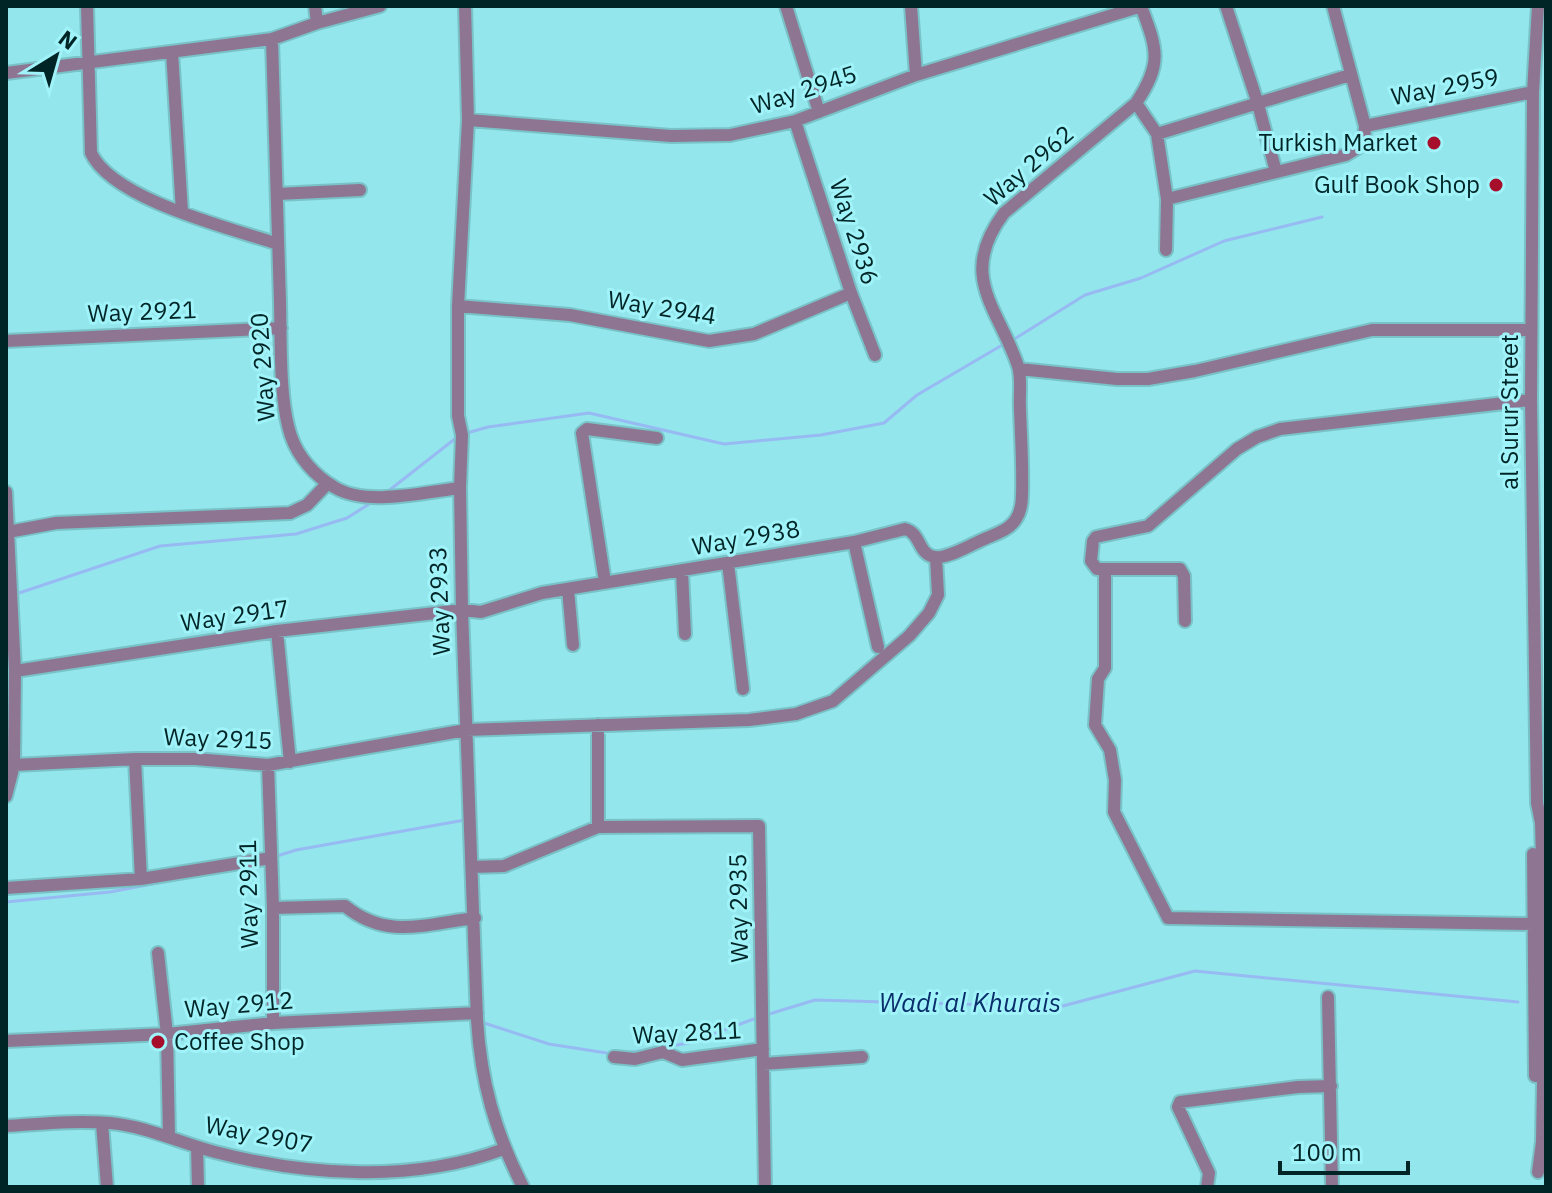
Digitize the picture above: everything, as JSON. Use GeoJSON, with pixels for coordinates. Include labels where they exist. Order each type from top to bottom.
{"type":"FeatureCollection","features":[{"type":"Feature","properties":{"kind":"street"},"geometry":{"type":"LineString","coordinates":[[87,6],[91,153],[96,163],[149,199],[278,244]]}},
{"type":"Feature","properties":{"kind":"street"},"geometry":{"type":"LineString","coordinates":[[315,6],[317,23]]}},
{"type":"Feature","properties":{"kind":"street"},"geometry":{"type":"LineString","coordinates":[[6,73],[272,39],[380,6]]}},
{"type":"Feature","properties":{"kind":"street","name":"Way 2933"},"geometry":{"type":"LineString","coordinates":[[465,6],[468,120],[458,306],[458,416],[462,435],[462,610],[479,1057],[486,1093],[504,1149],[523,1187]]}},
{"type":"Feature","properties":{"kind":"street"},"geometry":{"type":"LineString","coordinates":[[786,6],[819,112]]}},
{"type":"Feature","properties":{"kind":"street"},"geometry":{"type":"LineString","coordinates":[[911,6],[916,75]]}},
{"type":"Feature","properties":{"kind":"street","name":"Way 2945"},"geometry":{"type":"LineString","coordinates":[[468,120],[700,137],[730,135],[795,121],[916,75],[1142,6]]}},
{"type":"Feature","properties":{"kind":"street","name":"Way 2962"},"geometry":{"type":"LineString","coordinates":[[936,557],[1004,530],[1016,520],[1022,495],[1019,369],[983,281],[985,244],[1004,213],[1136,103],[1148,85],[1157,59],[1142,6]]}},
{"type":"Feature","properties":{"kind":"street"},"geometry":{"type":"LineString","coordinates":[[1226,6],[1276,172]]}},
{"type":"Feature","properties":{"kind":"street"},"geometry":{"type":"LineString","coordinates":[[1167,199],[1346,155],[1364,144],[1365,126],[1333,6]]}},
{"type":"Feature","properties":{"kind":"street","name":"al Surur Street"},"geometry":{"type":"LineString","coordinates":[[1535,6],[1531,400],[1537,803],[1533,924],[1542,982]]}},
{"type":"Feature","properties":{"kind":"street","name":"Way 2920"},"geometry":{"type":"LineString","coordinates":[[272,39],[281,328],[286,409],[292,439],[309,466],[343,492],[371,497],[460,488]]}},
{"type":"Feature","properties":{"kind":"street"},"geometry":{"type":"LineString","coordinates":[[172,52],[182,212]]}},
{"type":"Feature","properties":{"kind":"street"},"geometry":{"type":"LineString","coordinates":[[1157,134],[1350,75]]}},
{"type":"Feature","properties":{"kind":"street","name":"Way 2959"},"geometry":{"type":"LineString","coordinates":[[1365,126],[1533,92]]}},
{"type":"Feature","properties":{"kind":"street"},"geometry":{"type":"LineString","coordinates":[[1136,103],[1157,134],[1167,199],[1166,250]]}},
{"type":"Feature","properties":{"kind":"street","name":"Way 2936"},"geometry":{"type":"LineString","coordinates":[[795,121],[851,293],[875,355]]}},
{"type":"Feature","properties":{"kind":"street"},"geometry":{"type":"LineString","coordinates":[[277,194],[360,190]]}},
{"type":"Feature","properties":{"kind":"street","name":"Way 2944"},"geometry":{"type":"LineString","coordinates":[[458,306],[570,315],[709,341],[754,334],[851,293]]}},
{"type":"Feature","properties":{"kind":"street","name":"Way 2921"},"geometry":{"type":"LineString","coordinates":[[6,341],[281,328]]}},
{"type":"Feature","properties":{"kind":"street"},"geometry":{"type":"LineString","coordinates":[[1019,369],[1148,379],[1372,330],[1531,330]]}},
{"type":"Feature","properties":{"kind":"street"},"geometry":{"type":"LineString","coordinates":[[1185,621],[1184,576],[1180,569],[1097,569],[1091,561],[1096,537],[1148,526],[1237,449],[1257,437],[1280,429],[1531,400]]}},
{"type":"Feature","properties":{"kind":"street"},"geometry":{"type":"LineString","coordinates":[[605,582],[582,433],[587,429],[657,438]]}},
{"type":"Feature","properties":{"kind":"street"},"geometry":{"type":"LineString","coordinates":[[8,532],[56,523],[290,513],[307,505],[328,483]]}},
{"type":"Feature","properties":{"kind":"street"},"geometry":{"type":"LineString","coordinates":[[6,492],[15,671],[14,765],[6,796]]}},
{"type":"Feature","properties":{"kind":"street","name":"Way 2938"},"geometry":{"type":"LineString","coordinates":[[462,610],[481,612],[528,596],[854,542],[905,529],[917,535],[925,553],[936,557]]}},
{"type":"Feature","properties":{"kind":"street"},"geometry":{"type":"LineString","coordinates":[[854,542],[878,647]]}},
{"type":"Feature","properties":{"kind":"street","name":"Way 2915"},"geometry":{"type":"LineString","coordinates":[[14,765],[195,759],[268,765],[466,730],[749,720],[796,714],[833,701],[909,636],[929,613],[938,595],[936,557]]}},
{"type":"Feature","properties":{"kind":"street"},"geometry":{"type":"LineString","coordinates":[[728,563],[743,689]]}},
{"type":"Feature","properties":{"kind":"street"},"geometry":{"type":"LineString","coordinates":[[1105,570],[1105,668],[1098,679],[1095,725],[1110,750],[1115,780],[1114,812],[1168,918],[1533,924]]}},
{"type":"Feature","properties":{"kind":"street"},"geometry":{"type":"LineString","coordinates":[[682,572],[685,634]]}},
{"type":"Feature","properties":{"kind":"street"},"geometry":{"type":"LineString","coordinates":[[568,589],[573,645]]}},
{"type":"Feature","properties":{"kind":"street","name":"Way 2917"},"geometry":{"type":"LineString","coordinates":[[15,671],[277,631],[462,610]]}},
{"type":"Feature","properties":{"kind":"street"},"geometry":{"type":"LineString","coordinates":[[277,631],[290,762]]}},
{"type":"Feature","properties":{"kind":"street"},"geometry":{"type":"LineString","coordinates":[[598,725],[598,827]]}},
{"type":"Feature","properties":{"kind":"street"},"geometry":{"type":"LineString","coordinates":[[135,759],[141,879]]}},
{"type":"Feature","properties":{"kind":"street","name":"Way 2911"},"geometry":{"type":"LineString","coordinates":[[268,765],[273,1023]]}},
{"type":"Feature","properties":{"kind":"street","name":"al Surur Street"},"geometry":{"type":"LineString","coordinates":[[1537,803],[1541,823],[1542,982],[1542,1142],[1538,1187]]}},
{"type":"Feature","properties":{"kind":"street","name":"Way 2935"},"geometry":{"type":"LineString","coordinates":[[472,867],[504,866],[598,827],[759,826],[765,1187]]}},
{"type":"Feature","properties":{"kind":"street"},"geometry":{"type":"LineString","coordinates":[[6,888],[170,877],[271,858]]}},
{"type":"Feature","properties":{"kind":"street"},"geometry":{"type":"LineString","coordinates":[[273,908],[345,906],[362,920],[389,928],[475,918]]}},
{"type":"Feature","properties":{"kind":"street"},"geometry":{"type":"LineString","coordinates":[[158,953],[167,1034],[169,1137]]}},
{"type":"Feature","properties":{"kind":"street"},"geometry":{"type":"LineString","coordinates":[[1328,997],[1332,1187]]}},
{"type":"Feature","properties":{"kind":"street","name":"Way 2912"},"geometry":{"type":"LineString","coordinates":[[6,1041],[167,1034],[273,1023],[477,1013]]}},
{"type":"Feature","properties":{"kind":"street","name":"Way 2811"},"geometry":{"type":"LineString","coordinates":[[614,1057],[635,1059],[659,1052],[682,1060],[763,1049]]}},
{"type":"Feature","properties":{"kind":"street"},"geometry":{"type":"LineString","coordinates":[[763,1064],[862,1057]]}},
{"type":"Feature","properties":{"kind":"street"},"geometry":{"type":"LineString","coordinates":[[1207,1187],[1209,1173],[1178,1107],[1180,1102],[1298,1087],[1331,1086]]}},
{"type":"Feature","properties":{"kind":"street"},"geometry":{"type":"LineString","coordinates":[[102,1123],[107,1187]]}},
{"type":"Feature","properties":{"kind":"street","name":"Way 2907"},"geometry":{"type":"LineString","coordinates":[[6,1126],[112,1123],[248,1160],[292,1167],[361,1171],[448,1166],[504,1149]]}},
{"type":"Feature","properties":{"kind":"street"},"geometry":{"type":"LineString","coordinates":[[197,1147],[198,1187]]}},
{"type":"Feature","properties":{"kind":"waterway"},"geometry":{"type":"LineString","coordinates":[[1011,341],[1085,295],[1141,278],[1224,241],[1322,217]]}},
{"type":"Feature","properties":{"kind":"waterway"},"geometry":{"type":"LineString","coordinates":[[467,433],[488,427],[589,413],[724,444],[821,435],[884,423],[917,395],[1004,344]]}},
{"type":"Feature","properties":{"kind":"waterway"},"geometry":{"type":"LineString","coordinates":[[387,492],[456,438]]}},
{"type":"Feature","properties":{"kind":"waterway"},"geometry":{"type":"LineString","coordinates":[[13,595],[160,546],[296,534],[347,518],[374,501]]}},
{"type":"Feature","properties":{"kind":"waterway"},"geometry":{"type":"LineString","coordinates":[[277,856],[465,820]]}},
{"type":"Feature","properties":{"kind":"waterway"},"geometry":{"type":"LineString","coordinates":[[6,902],[110,892],[173,880]]}},
{"type":"Feature","properties":{"kind":"waterway","name":"Wadi al Khurais"},"geometry":{"type":"LineString","coordinates":[[766,1015],[815,1000],[1059,1007],[1195,971],[1518,1002]]}},
{"type":"Feature","properties":{"kind":"waterway","name":"Wadi al Khurais"},"geometry":{"type":"LineString","coordinates":[[664,1047],[689,1043],[759,1017]]}},
{"type":"Feature","properties":{"kind":"waterway","name":"Wadi al Khurais"},"geometry":{"type":"LineString","coordinates":[[481,1022],[549,1044],[613,1054]]}},
{"type":"Feature","properties":{"kind":"waterway","name":"Wadi al Khurais"},"geometry":{"type":"LineString","coordinates":[[624,1053],[649,1050]]}},
{"type":"Feature","properties":{"kind":"place","name":"Turkish Market"},"geometry":{"type":"Point","coordinates":[1434,143]}},
{"type":"Feature","properties":{"kind":"place","name":"Gulf Book Shop"},"geometry":{"type":"Point","coordinates":[1496,185]}},
{"type":"Feature","properties":{"kind":"place","name":"Coffee Shop"},"geometry":{"type":"Point","coordinates":[158,1042]}}]}
